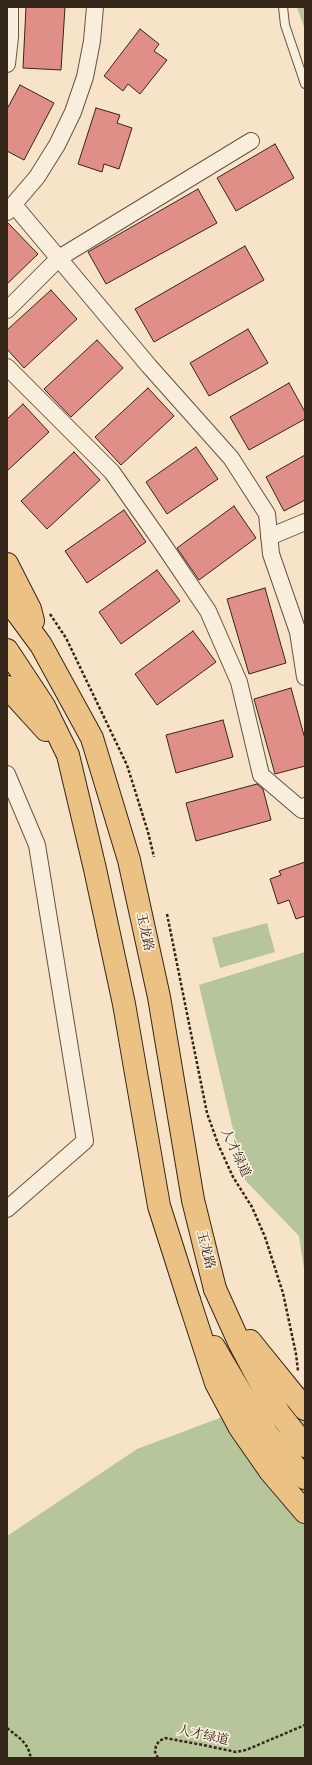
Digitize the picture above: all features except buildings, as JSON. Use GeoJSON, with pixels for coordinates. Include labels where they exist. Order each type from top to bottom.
{"type":"FeatureCollection","features":[{"type":"Feature","properties":{"kind":"main road"},"geometry":{"type":"LineString","coordinates":[[7,564],[30,609],[41,645]]}},
{"type":"Feature","properties":{"kind":"main road","name":"玉龙路"},"geometry":{"type":"LineString","coordinates":[[7,599],[41,645],[92,738],[129,860],[159,997],[193,1200],[215,1289]]}},
{"type":"Feature","properties":{"kind":"main road"},"geometry":{"type":"LineString","coordinates":[[7,650],[44,706],[68,755],[95,869],[124,1004],[159,1206],[216,1383],[240,1428],[270,1471],[305,1512]]}},
{"type":"Feature","properties":{"kind":"main road"},"geometry":{"type":"LineString","coordinates":[[7,687],[68,755]]}},
{"type":"Feature","properties":{"kind":"main road"},"geometry":{"type":"LineString","coordinates":[[215,1289],[255,1348],[305,1409]]}},
{"type":"Feature","properties":{"kind":"main road"},"geometry":{"type":"LineString","coordinates":[[215,1289],[239,1342],[258,1378],[279,1413],[305,1446]]}},
{"type":"Feature","properties":{"kind":"main road"},"geometry":{"type":"LineString","coordinates":[[189,1300],[241,1394],[267,1434],[305,1478]]}},
{"type":"Feature","properties":{"kind":"street"},"geometry":{"type":"LineString","coordinates":[[7,64],[10,37],[10,7]]}},
{"type":"Feature","properties":{"kind":"street"},"geometry":{"type":"LineString","coordinates":[[95,7],[92,41],[84,77],[73,112],[57,146],[41,170],[10,208],[58,258],[149,366],[231,458],[267,514],[271,554],[298,632],[305,677]]}},
{"type":"Feature","properties":{"kind":"street"},"geometry":{"type":"LineString","coordinates":[[7,310],[58,258],[251,141]]}},
{"type":"Feature","properties":{"kind":"street"},"geometry":{"type":"LineString","coordinates":[[7,367],[112,472],[162,543],[208,611],[236,675],[261,775],[302,810],[305,806]]}},
{"type":"Feature","properties":{"kind":"street"},"geometry":{"type":"LineString","coordinates":[[269,537],[305,522]]}},
{"type":"Feature","properties":{"kind":"street"},"geometry":{"type":"LineString","coordinates":[[7,774],[38,845],[85,1141],[7,1209]]}},
{"type":"Feature","properties":{"kind":"lane"},"geometry":{"type":"LineString","coordinates":[[283,7],[285,25],[305,84]]}},
{"type":"Feature","properties":{"kind":"path","name":"人才绿道"},"geometry":{"type":"LineString","coordinates":[[167,914],[207,1113],[218,1144],[233,1177],[252,1207],[265,1237],[283,1293],[296,1354],[298,1376]]}},
{"type":"Feature","properties":{"kind":"path","name":"人才绿道"},"geometry":{"type":"LineString","coordinates":[[158,1758],[155,1752],[156,1746],[159,1741],[164,1738],[203,1744],[236,1752],[246,1750],[305,1726]]}},
{"type":"Feature","properties":{"kind":"path"},"geometry":{"type":"LineString","coordinates":[[7,1728],[22,1740],[28,1748],[31,1758]]}},
{"type":"Feature","properties":{"kind":"green space"},"geometry":{"type":"Polygon","coordinates":[[[297,7],[305,7],[305,30],[297,7]]]}},
{"type":"Feature","properties":{"kind":"green space"},"geometry":{"type":"Polygon","coordinates":[[[267,923],[275,952],[220,968],[212,938],[267,923]]]}},
{"type":"Feature","properties":{"kind":"green space"},"geometry":{"type":"Polygon","coordinates":[[[305,952],[305,1275],[299,1236],[245,1180],[199,985],[305,952]]]}},
{"type":"Feature","properties":{"kind":"green space"},"geometry":{"type":"Polygon","coordinates":[[[305,1386],[305,1758],[7,1758],[7,1536],[137,1449],[305,1386]]]}}]}
